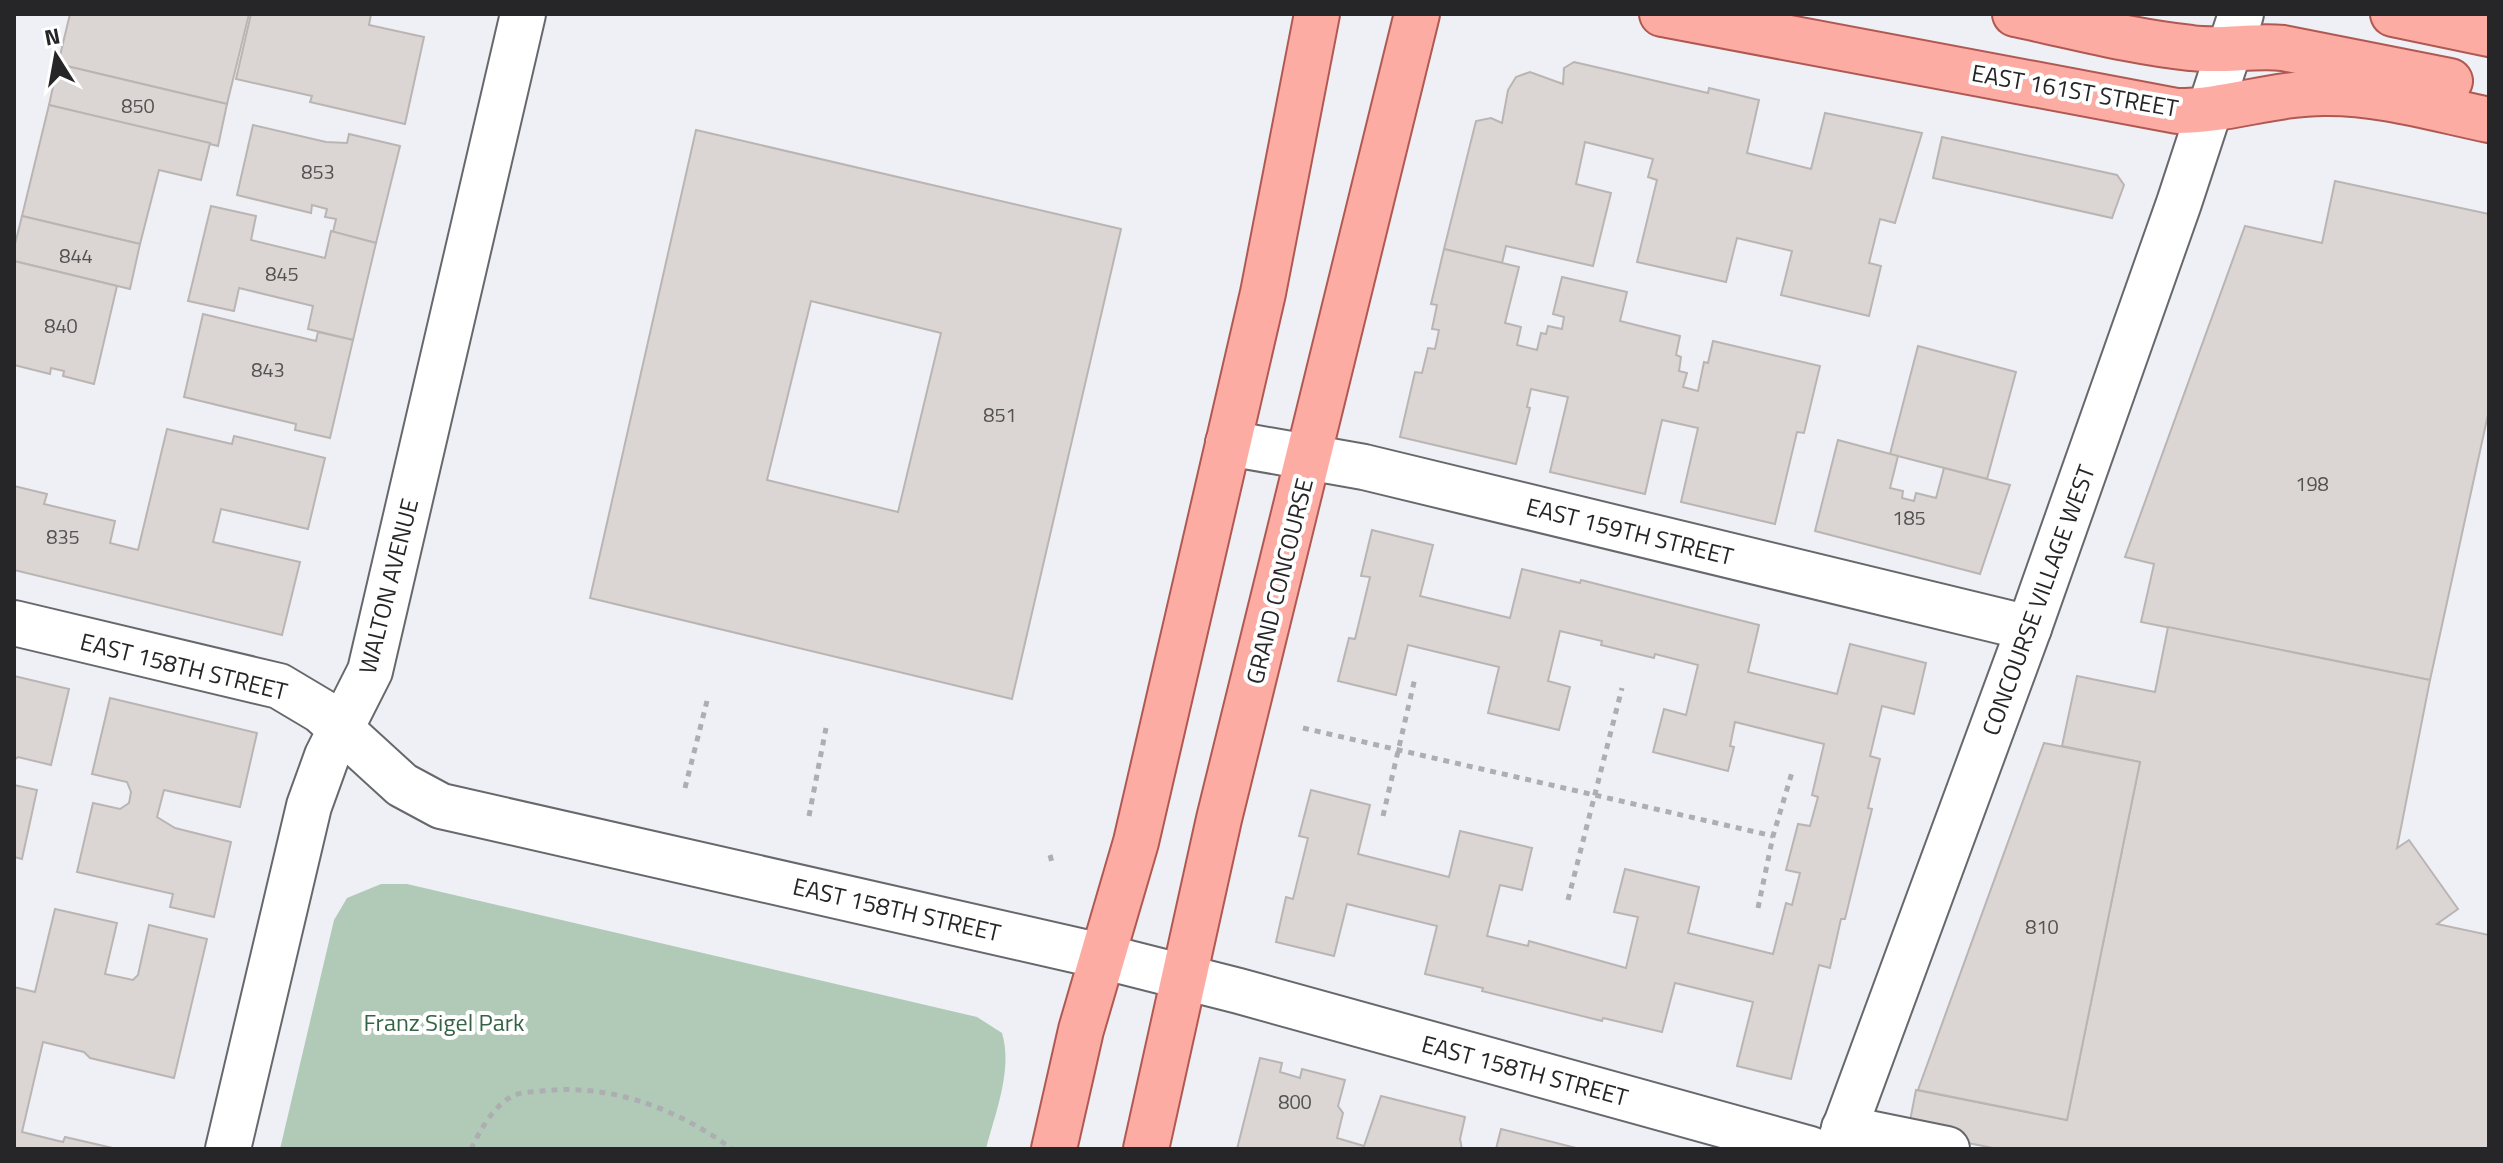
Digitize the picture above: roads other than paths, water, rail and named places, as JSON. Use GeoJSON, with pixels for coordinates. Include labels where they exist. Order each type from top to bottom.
{"type":"FeatureCollection","features":[{"type":"Feature","properties":{"kind":"main road"},"geometry":{"type":"LineString","coordinates":[[1054,1149],[1101,956],[1136,842],[1269,263],[1317,14]]}},
{"type":"Feature","properties":{"kind":"main road","name":"GRAND CONCOURSE"},"geometry":{"type":"LineString","coordinates":[[1146,1149],[1219,819],[1417,14]]}},
{"type":"Feature","properties":{"kind":"main road","name":"EAST 161ST STREET"},"geometry":{"type":"LineString","coordinates":[[1662,14],[2158,109],[2211,109],[2269,97],[2326,92],[2383,99],[2489,120]]}},
{"type":"Feature","properties":{"kind":"main road"},"geometry":{"type":"LineString","coordinates":[[2015,14],[2175,46],[2236,31],[2283,48],[2489,90]]}},
{"type":"Feature","properties":{"kind":"main road"},"geometry":{"type":"LineString","coordinates":[[2393,14],[2489,34]]}},
{"type":"Feature","properties":{"kind":"street","name":"WALTON AVENUE"},"geometry":{"type":"LineString","coordinates":[[228,1149],[309,806],[327,756],[370,671],[523,14]]}},
{"type":"Feature","properties":{"kind":"street","name":"CONCOURSE VILLAGE WEST"},"geometry":{"type":"LineString","coordinates":[[1830,1142],[2029,628],[2236,31]]}},
{"type":"Feature","properties":{"kind":"street","name":"EAST 159TH STREET"},"geometry":{"type":"LineString","coordinates":[[1228,443],[1309,456],[2029,628]]}},
{"type":"Feature","properties":{"kind":"street","name":"EAST 158TH STREET"},"geometry":{"type":"LineString","coordinates":[[14,623],[279,686],[300,696],[343,729],[402,785],[441,806],[1101,956],[1830,1142],[1947,1149]]}},
{"type":"Feature","properties":{"kind":"park label","name":"Franz Sigel Park"},"geometry":{"type":"Point","coordinates":[444,1022]}}]}
